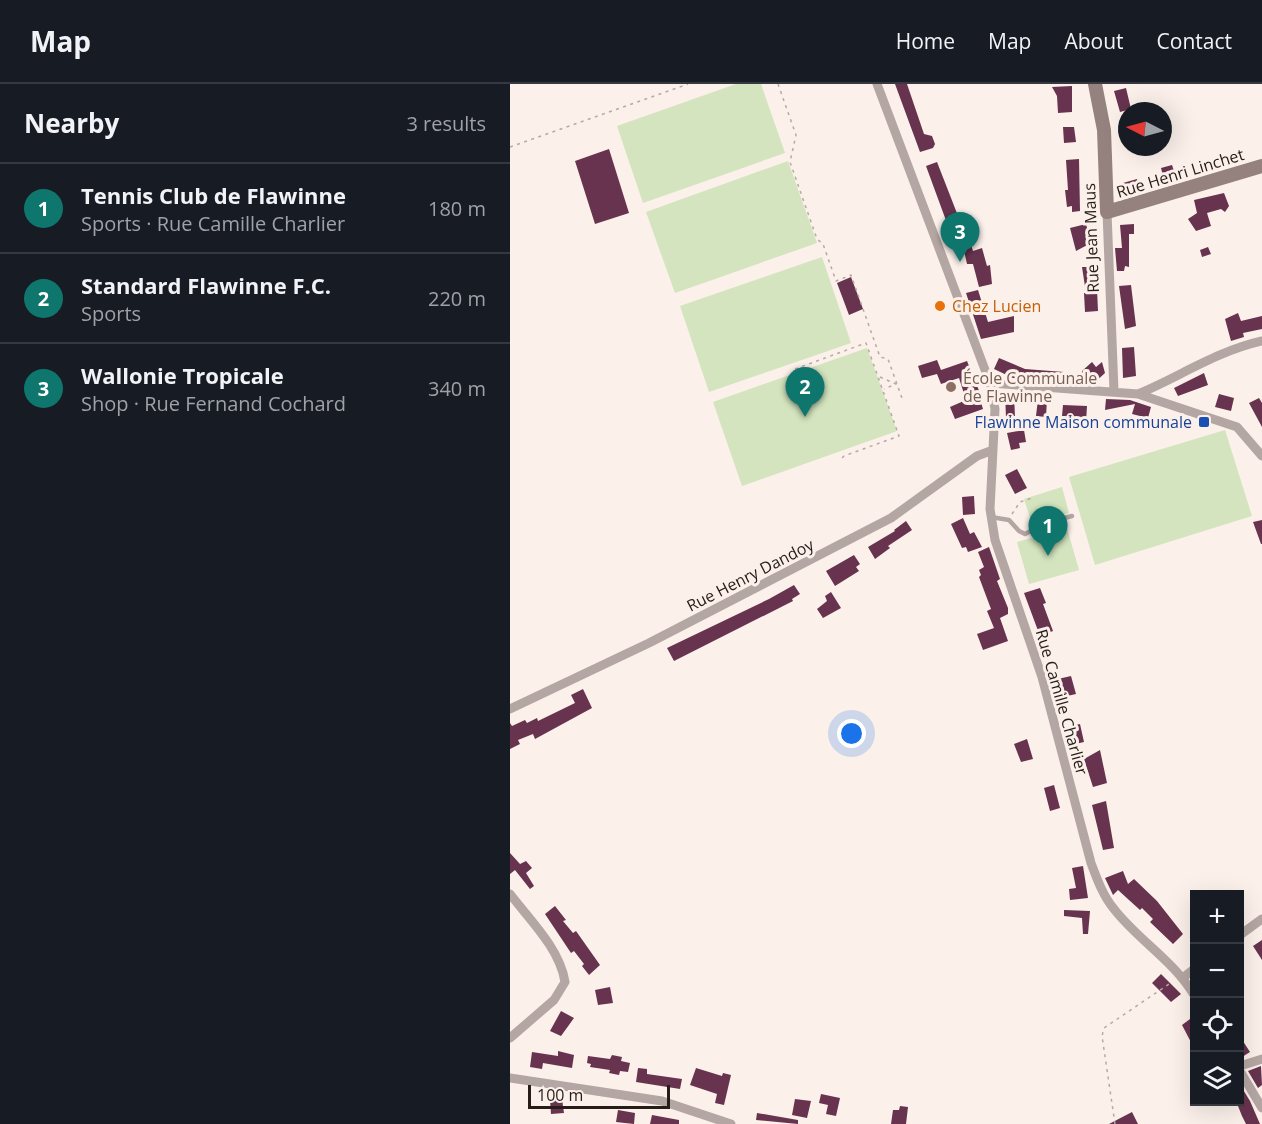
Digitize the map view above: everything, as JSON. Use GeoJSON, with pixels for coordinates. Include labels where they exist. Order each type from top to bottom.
{"type":"FeatureCollection","features":[{"type":"Feature","properties":{"kind":"street","name":"Rue Camille Charlier"},"geometry":{"type":"LineString","coordinates":[[877,84],[990,382],[995,409],[991,518],[995,540],[1042,677],[1091,863],[1102,891],[1114,909],[1183,976],[1190,988]]}},
{"type":"Feature","properties":{"kind":"street","name":"Rue Jean Maus"},"geometry":{"type":"LineString","coordinates":[[1095,84],[1104,130],[1114,391]]}},
{"type":"Feature","properties":{"kind":"street","name":"Rue Henri Linchet"},"geometry":{"type":"LineString","coordinates":[[1107,212],[1262,166]]}},
{"type":"Feature","properties":{"kind":"street"},"geometry":{"type":"LineString","coordinates":[[1138,394],[1169,381],[1202,362],[1245,345],[1262,341]]}},
{"type":"Feature","properties":{"kind":"street"},"geometry":{"type":"LineString","coordinates":[[990,382],[1138,394],[1237,427],[1262,456]]}},
{"type":"Feature","properties":{"kind":"street","name":"Rue Henry Dandoy"},"geometry":{"type":"LineString","coordinates":[[510,709],[649,643],[808,563],[891,518],[977,456],[993,450]]}},
{"type":"Feature","properties":{"kind":"street"},"geometry":{"type":"LineString","coordinates":[[510,894],[554,953],[563,969],[565,982],[554,1000],[510,1038]]}},
{"type":"Feature","properties":{"kind":"street"},"geometry":{"type":"LineString","coordinates":[[1244,931],[1262,919]]}},
{"type":"Feature","properties":{"kind":"street"},"geometry":{"type":"LineString","coordinates":[[1183,976],[1190,972]]}},
{"type":"Feature","properties":{"kind":"street"},"geometry":{"type":"LineString","coordinates":[[1244,1064],[1262,1059]]}},
{"type":"Feature","properties":{"kind":"street"},"geometry":{"type":"LineString","coordinates":[[510,1078],[662,1101],[731,1124]]}},
{"type":"Feature","properties":{"kind":"street"},"geometry":{"type":"LineString","coordinates":[[1244,1079],[1262,1108]]}},
{"type":"Feature","properties":{"kind":"lane"},"geometry":{"type":"LineString","coordinates":[[991,518],[1009,520],[1025,534],[1048,522],[1072,516]]}},
{"type":"Feature","properties":{"kind":"path"},"geometry":{"type":"LineString","coordinates":[[510,147],[688,84]]}},
{"type":"Feature","properties":{"kind":"path"},"geometry":{"type":"LineString","coordinates":[[778,84],[796,135],[789,162],[817,239],[823,244],[836,281],[851,275],[880,357],[888,359],[903,401]]}},
{"type":"Feature","properties":{"kind":"path"},"geometry":{"type":"LineString","coordinates":[[795,369],[866,343],[900,436],[840,459]]}},
{"type":"Feature","properties":{"kind":"path"},"geometry":{"type":"LineString","coordinates":[[879,377],[896,384]]}},
{"type":"Feature","properties":{"kind":"path"},"geometry":{"type":"LineString","coordinates":[[883,389],[896,384]]}},
{"type":"Feature","properties":{"kind":"path"},"geometry":{"type":"LineString","coordinates":[[1009,520],[1020,502],[1032,498]]}},
{"type":"Feature","properties":{"kind":"path"},"geometry":{"type":"LineString","coordinates":[[1115,1124],[1102,1035],[1104,1028],[1183,976]]}},
{"type":"Feature","properties":{"kind":"green space"},"geometry":{"type":"Polygon","coordinates":[[[736,84],[761,84],[785,153],[643,203],[617,126],[736,84]]]}},
{"type":"Feature","properties":{"kind":"green space"},"geometry":{"type":"Polygon","coordinates":[[[788,161],[817,243],[675,293],[646,212],[788,161]]]}},
{"type":"Feature","properties":{"kind":"green space"},"geometry":{"type":"Polygon","coordinates":[[[822,257],[851,343],[709,392],[680,306],[822,257]]]}},
{"type":"Feature","properties":{"kind":"green space"},"geometry":{"type":"Polygon","coordinates":[[[867,348],[897,431],[742,486],[713,402],[867,348]]]}},
{"type":"Feature","properties":{"kind":"green space"},"geometry":{"type":"Polygon","coordinates":[[[1225,430],[1252,516],[1095,565],[1069,477],[1225,430]]]}},
{"type":"Feature","properties":{"kind":"green space"},"geometry":{"type":"Polygon","coordinates":[[[1062,487],[1069,513],[1032,524],[1024,499],[1062,487]]]}},
{"type":"Feature","properties":{"kind":"green space"},"geometry":{"type":"Polygon","coordinates":[[[1067,528],[1079,570],[1029,584],[1017,542],[1067,528]]]}},
{"type":"Feature","properties":{"kind":"building"},"geometry":{"type":"Polygon","coordinates":[[[895,84],[907,84],[924,134],[932,136],[935,144],[933,148],[920,152],[895,84]]]}},
{"type":"Feature","properties":{"kind":"building"},"geometry":{"type":"Polygon","coordinates":[[[1072,86],[1072,112],[1058,113],[1057,96],[1052,87],[1072,86]]]}},
{"type":"Feature","properties":{"kind":"building"},"geometry":{"type":"Polygon","coordinates":[[[1126,88],[1129,102],[1118,102],[1118,105],[1114,91],[1126,88]]]}},
{"type":"Feature","properties":{"kind":"building"},"geometry":{"type":"Polygon","coordinates":[[[1063,127],[1074,127],[1076,142],[1064,143],[1063,127]]]}},
{"type":"Feature","properties":{"kind":"building"},"geometry":{"type":"Polygon","coordinates":[[[609,149],[629,213],[595,224],[575,161],[609,149]]]}},
{"type":"Feature","properties":{"kind":"building"},"geometry":{"type":"Polygon","coordinates":[[[1079,159],[1080,211],[1072,212],[1072,206],[1067,207],[1065,190],[1068,190],[1066,160],[1079,159]]]}},
{"type":"Feature","properties":{"kind":"building"},"geometry":{"type":"Polygon","coordinates":[[[937,162],[960,221],[963,220],[973,251],[982,248],[987,266],[990,265],[992,284],[979,287],[973,264],[967,264],[962,242],[955,245],[926,166],[937,162]]]}},
{"type":"Feature","properties":{"kind":"building"},"geometry":{"type":"Polygon","coordinates":[[[1172,165],[1176,177],[1164,180],[1161,168],[1172,165]]]}},
{"type":"Feature","properties":{"kind":"building"},"geometry":{"type":"Polygon","coordinates":[[[1137,179],[1140,190],[1120,197],[1116,185],[1137,179]]]}},
{"type":"Feature","properties":{"kind":"building"},"geometry":{"type":"Polygon","coordinates":[[[1224,193],[1229,206],[1225,212],[1221,209],[1207,213],[1211,226],[1196,231],[1188,219],[1197,213],[1194,200],[1224,193]]]}},
{"type":"Feature","properties":{"kind":"building"},"geometry":{"type":"Polygon","coordinates":[[[1086,224],[1091,243],[1076,251],[1070,228],[1086,224]]]}},
{"type":"Feature","properties":{"kind":"building"},"geometry":{"type":"Polygon","coordinates":[[[1134,224],[1134,234],[1129,234],[1129,267],[1125,266],[1124,271],[1117,271],[1115,248],[1122,248],[1120,225],[1134,224]]]}},
{"type":"Feature","properties":{"kind":"building"},"geometry":{"type":"Polygon","coordinates":[[[1208,247],[1211,254],[1202,257],[1200,250],[1208,247]]]}},
{"type":"Feature","properties":{"kind":"building"},"geometry":{"type":"Polygon","coordinates":[[[1082,267],[1096,267],[1098,311],[1085,312],[1084,293],[1086,293],[1082,267]]]}},
{"type":"Feature","properties":{"kind":"building"},"geometry":{"type":"Polygon","coordinates":[[[851,277],[863,309],[849,315],[837,283],[851,277]]]}},
{"type":"Feature","properties":{"kind":"building"},"geometry":{"type":"Polygon","coordinates":[[[1131,285],[1136,326],[1125,329],[1119,286],[1131,285]]]}},
{"type":"Feature","properties":{"kind":"building"},"geometry":{"type":"Polygon","coordinates":[[[978,290],[988,322],[1014,316],[1014,332],[981,339],[966,293],[978,290]]]}},
{"type":"Feature","properties":{"kind":"building"},"geometry":{"type":"Polygon","coordinates":[[[1238,313],[1241,321],[1262,316],[1262,329],[1243,333],[1244,337],[1231,341],[1225,319],[1238,313]]]}},
{"type":"Feature","properties":{"kind":"building"},"geometry":{"type":"Polygon","coordinates":[[[1134,347],[1136,376],[1123,378],[1122,348],[1134,347]]]}},
{"type":"Feature","properties":{"kind":"building"},"geometry":{"type":"Polygon","coordinates":[[[999,358],[1025,369],[1064,372],[1063,382],[1013,378],[994,369],[999,358]]]}},
{"type":"Feature","properties":{"kind":"building"},"geometry":{"type":"Polygon","coordinates":[[[937,360],[941,370],[967,361],[982,398],[980,399],[983,409],[955,419],[950,407],[966,400],[959,378],[941,384],[937,374],[922,378],[918,366],[937,360]]]}},
{"type":"Feature","properties":{"kind":"building"},"geometry":{"type":"Polygon","coordinates":[[[1092,362],[1096,367],[1102,362],[1105,373],[1093,384],[1090,381],[1081,383],[1082,371],[1092,362]]]}},
{"type":"Feature","properties":{"kind":"building"},"geometry":{"type":"Polygon","coordinates":[[[1204,373],[1208,385],[1178,396],[1174,388],[1204,373]]]}},
{"type":"Feature","properties":{"kind":"building"},"geometry":{"type":"Polygon","coordinates":[[[1005,393],[1014,393],[1015,418],[1006,418],[1005,393]]]}},
{"type":"Feature","properties":{"kind":"building"},"geometry":{"type":"Polygon","coordinates":[[[1219,394],[1234,398],[1231,411],[1215,407],[1219,394]]]}},
{"type":"Feature","properties":{"kind":"building"},"geometry":{"type":"Polygon","coordinates":[[[1259,398],[1262,403],[1262,427],[1249,403],[1259,398]]]}},
{"type":"Feature","properties":{"kind":"building"},"geometry":{"type":"Polygon","coordinates":[[[1038,399],[1047,399],[1046,417],[1036,416],[1038,399]]]}},
{"type":"Feature","properties":{"kind":"building"},"geometry":{"type":"Polygon","coordinates":[[[1106,399],[1130,400],[1151,407],[1148,418],[1132,414],[1135,404],[1105,410],[1106,399]]]}},
{"type":"Feature","properties":{"kind":"building"},"geometry":{"type":"Polygon","coordinates":[[[1063,405],[1087,406],[1086,422],[1077,421],[1077,417],[1062,416],[1063,405]]]}},
{"type":"Feature","properties":{"kind":"building"},"geometry":{"type":"Polygon","coordinates":[[[1024,430],[1026,442],[1019,443],[1020,448],[1011,450],[1007,433],[1024,430]]]}},
{"type":"Feature","properties":{"kind":"building"},"geometry":{"type":"Polygon","coordinates":[[[1017,469],[1027,488],[1015,494],[1005,475],[1017,469]]]}},
{"type":"Feature","properties":{"kind":"building"},"geometry":{"type":"Polygon","coordinates":[[[974,496],[975,514],[963,515],[962,497],[974,496]]]}},
{"type":"Feature","properties":{"kind":"building"},"geometry":{"type":"Polygon","coordinates":[[[963,518],[970,534],[974,532],[982,547],[968,552],[966,547],[962,548],[951,524],[963,518]]]}},
{"type":"Feature","properties":{"kind":"building"},"geometry":{"type":"Polygon","coordinates":[[[1262,520],[1262,544],[1261,544],[1253,522],[1262,520]]]}},
{"type":"Feature","properties":{"kind":"building"},"geometry":{"type":"Polygon","coordinates":[[[906,521],[912,530],[888,546],[890,548],[875,559],[868,547],[895,531],[906,521]]]}},
{"type":"Feature","properties":{"kind":"building"},"geometry":{"type":"Polygon","coordinates":[[[989,547],[1000,579],[997,581],[1008,608],[1008,614],[1000,618],[1008,641],[983,650],[977,634],[994,628],[987,611],[991,609],[979,577],[981,575],[979,570],[984,567],[978,552],[989,547]]]}},
{"type":"Feature","properties":{"kind":"building"},"geometry":{"type":"Polygon","coordinates":[[[854,555],[860,564],[856,567],[859,571],[835,586],[826,571],[854,555]]]}},
{"type":"Feature","properties":{"kind":"building"},"geometry":{"type":"Polygon","coordinates":[[[794,585],[800,594],[792,599],[793,601],[674,661],[667,648],[794,585]]]}},
{"type":"Feature","properties":{"kind":"building"},"geometry":{"type":"Polygon","coordinates":[[[1040,588],[1053,631],[1040,636],[1024,593],[1040,588]]]}},
{"type":"Feature","properties":{"kind":"building"},"geometry":{"type":"Polygon","coordinates":[[[831,592],[841,608],[823,618],[817,609],[827,601],[825,596],[831,592]]]}},
{"type":"Feature","properties":{"kind":"building"},"geometry":{"type":"Polygon","coordinates":[[[1071,676],[1076,694],[1063,697],[1058,679],[1071,676]]]}},
{"type":"Feature","properties":{"kind":"building"},"geometry":{"type":"Polygon","coordinates":[[[583,689],[592,708],[535,739],[533,734],[518,740],[520,744],[510,749],[510,723],[512,726],[525,720],[527,723],[537,718],[538,721],[575,703],[571,695],[583,689]]]}},
{"type":"Feature","properties":{"kind":"building"},"geometry":{"type":"Polygon","coordinates":[[[1080,724],[1084,742],[1071,745],[1067,727],[1080,724]]]}},
{"type":"Feature","properties":{"kind":"building"},"geometry":{"type":"Polygon","coordinates":[[[1027,739],[1033,759],[1021,762],[1014,744],[1027,739]]]}},
{"type":"Feature","properties":{"kind":"building"},"geometry":{"type":"Polygon","coordinates":[[[1100,750],[1107,783],[1093,787],[1084,759],[1100,750]]]}},
{"type":"Feature","properties":{"kind":"building"},"geometry":{"type":"Polygon","coordinates":[[[1054,785],[1060,808],[1050,811],[1044,788],[1054,785]]]}},
{"type":"Feature","properties":{"kind":"building"},"geometry":{"type":"Polygon","coordinates":[[[1106,801],[1114,848],[1103,850],[1092,805],[1106,801]]]}},
{"type":"Feature","properties":{"kind":"building"},"geometry":{"type":"Polygon","coordinates":[[[510,853],[520,864],[526,861],[532,868],[526,873],[534,886],[530,889],[515,870],[510,874],[510,853]]]}},
{"type":"Feature","properties":{"kind":"building"},"geometry":{"type":"Polygon","coordinates":[[[1083,866],[1088,898],[1070,900],[1069,889],[1076,888],[1072,868],[1083,866]]]}},
{"type":"Feature","properties":{"kind":"building"},"geometry":{"type":"Polygon","coordinates":[[[1123,871],[1128,884],[1134,879],[1157,901],[1183,934],[1173,944],[1150,922],[1153,919],[1142,908],[1140,910],[1118,890],[1113,895],[1105,878],[1123,871]]]}},
{"type":"Feature","properties":{"kind":"building"},"geometry":{"type":"Polygon","coordinates":[[[555,906],[566,920],[563,921],[573,933],[576,931],[600,965],[589,975],[582,966],[584,964],[574,951],[571,953],[545,914],[555,906]]]}},
{"type":"Feature","properties":{"kind":"building"},"geometry":{"type":"Polygon","coordinates":[[[1064,910],[1090,911],[1088,934],[1083,934],[1082,918],[1064,916],[1064,910]]]}},
{"type":"Feature","properties":{"kind":"building"},"geometry":{"type":"Polygon","coordinates":[[[1262,940],[1262,960],[1253,946],[1262,940]]]}},
{"type":"Feature","properties":{"kind":"building"},"geometry":{"type":"Polygon","coordinates":[[[1161,974],[1181,994],[1171,1002],[1152,983],[1161,974]]]}},
{"type":"Feature","properties":{"kind":"building"},"geometry":{"type":"Polygon","coordinates":[[[610,987],[613,1003],[598,1005],[595,990],[610,987]]]}},
{"type":"Feature","properties":{"kind":"building"},"geometry":{"type":"Polygon","coordinates":[[[561,1011],[574,1018],[561,1036],[550,1031],[561,1011]]]}},
{"type":"Feature","properties":{"kind":"building"},"geometry":{"type":"Polygon","coordinates":[[[1190,1019],[1190,1040],[1182,1025],[1190,1019]]]}},
{"type":"Feature","properties":{"kind":"building"},"geometry":{"type":"Polygon","coordinates":[[[1244,1043],[1250,1052],[1244,1056],[1244,1043]]]}},
{"type":"Feature","properties":{"kind":"building"},"geometry":{"type":"Polygon","coordinates":[[[558,1051],[574,1055],[572,1068],[543,1063],[542,1069],[530,1067],[532,1052],[558,1056],[558,1051]]]}},
{"type":"Feature","properties":{"kind":"building"},"geometry":{"type":"Polygon","coordinates":[[[612,1055],[622,1057],[621,1061],[630,1063],[628,1072],[620,1071],[619,1075],[609,1073],[610,1070],[590,1067],[591,1064],[587,1063],[588,1056],[610,1059],[612,1055]]]}},
{"type":"Feature","properties":{"kind":"building"},"geometry":{"type":"Polygon","coordinates":[[[1261,1066],[1262,1085],[1258,1088],[1248,1071],[1261,1066]]]}},
{"type":"Feature","properties":{"kind":"building"},"geometry":{"type":"Polygon","coordinates":[[[638,1068],[647,1069],[647,1074],[682,1079],[680,1089],[636,1082],[638,1068]]]}},
{"type":"Feature","properties":{"kind":"building"},"geometry":{"type":"Polygon","coordinates":[[[696,1068],[722,1076],[723,1073],[731,1075],[724,1105],[715,1103],[717,1094],[690,1085],[696,1068]]]}},
{"type":"Feature","properties":{"kind":"building"},"geometry":{"type":"Polygon","coordinates":[[[1244,1091],[1260,1124],[1246,1124],[1238,1106],[1244,1106],[1244,1091]]]}},
{"type":"Feature","properties":{"kind":"building"},"geometry":{"type":"Polygon","coordinates":[[[821,1094],[840,1098],[836,1116],[826,1114],[828,1105],[819,1103],[821,1094]]]}},
{"type":"Feature","properties":{"kind":"building"},"geometry":{"type":"Polygon","coordinates":[[[562,1099],[564,1113],[551,1114],[550,1100],[562,1099]]]}},
{"type":"Feature","properties":{"kind":"building"},"geometry":{"type":"Polygon","coordinates":[[[795,1099],[811,1101],[807,1118],[792,1115],[795,1099]]]}},
{"type":"Feature","properties":{"kind":"building"},"geometry":{"type":"Polygon","coordinates":[[[900,1106],[908,1107],[906,1124],[891,1124],[893,1110],[899,1110],[900,1106]]]}},
{"type":"Feature","properties":{"kind":"building"},"geometry":{"type":"Polygon","coordinates":[[[618,1110],[635,1113],[634,1124],[616,1122],[618,1110]]]}},
{"type":"Feature","properties":{"kind":"building"},"geometry":{"type":"Polygon","coordinates":[[[1132,1112],[1138,1124],[1109,1124],[1132,1112]]]}},
{"type":"Feature","properties":{"kind":"building"},"geometry":{"type":"Polygon","coordinates":[[[757,1113],[798,1120],[798,1124],[756,1120],[757,1113]]]}},
{"type":"Feature","properties":{"kind":"building"},"geometry":{"type":"Polygon","coordinates":[[[652,1115],[679,1120],[679,1124],[650,1124],[652,1115]]]}},
{"type":"Feature","properties":{"kind":"place","name":"Wallonie Tropicale"},"geometry":{"type":"Point","coordinates":[960,262]}},
{"type":"Feature","properties":{"kind":"place","name":"Chez Lucien"},"geometry":{"type":"Point","coordinates":[940,306]}},
{"type":"Feature","properties":{"kind":"place","name":"École Communale de Flawinne"},"geometry":{"type":"Point","coordinates":[951,387]}},
{"type":"Feature","properties":{"kind":"place","name":"Standard Flawinne F.C."},"geometry":{"type":"Point","coordinates":[805,417]}},
{"type":"Feature","properties":{"kind":"place","name":"Flawinne Maison communale"},"geometry":{"type":"Point","coordinates":[1204,422]}},
{"type":"Feature","properties":{"kind":"place","name":"Tennis Club de Flawinne"},"geometry":{"type":"Point","coordinates":[1048,556]}}]}
